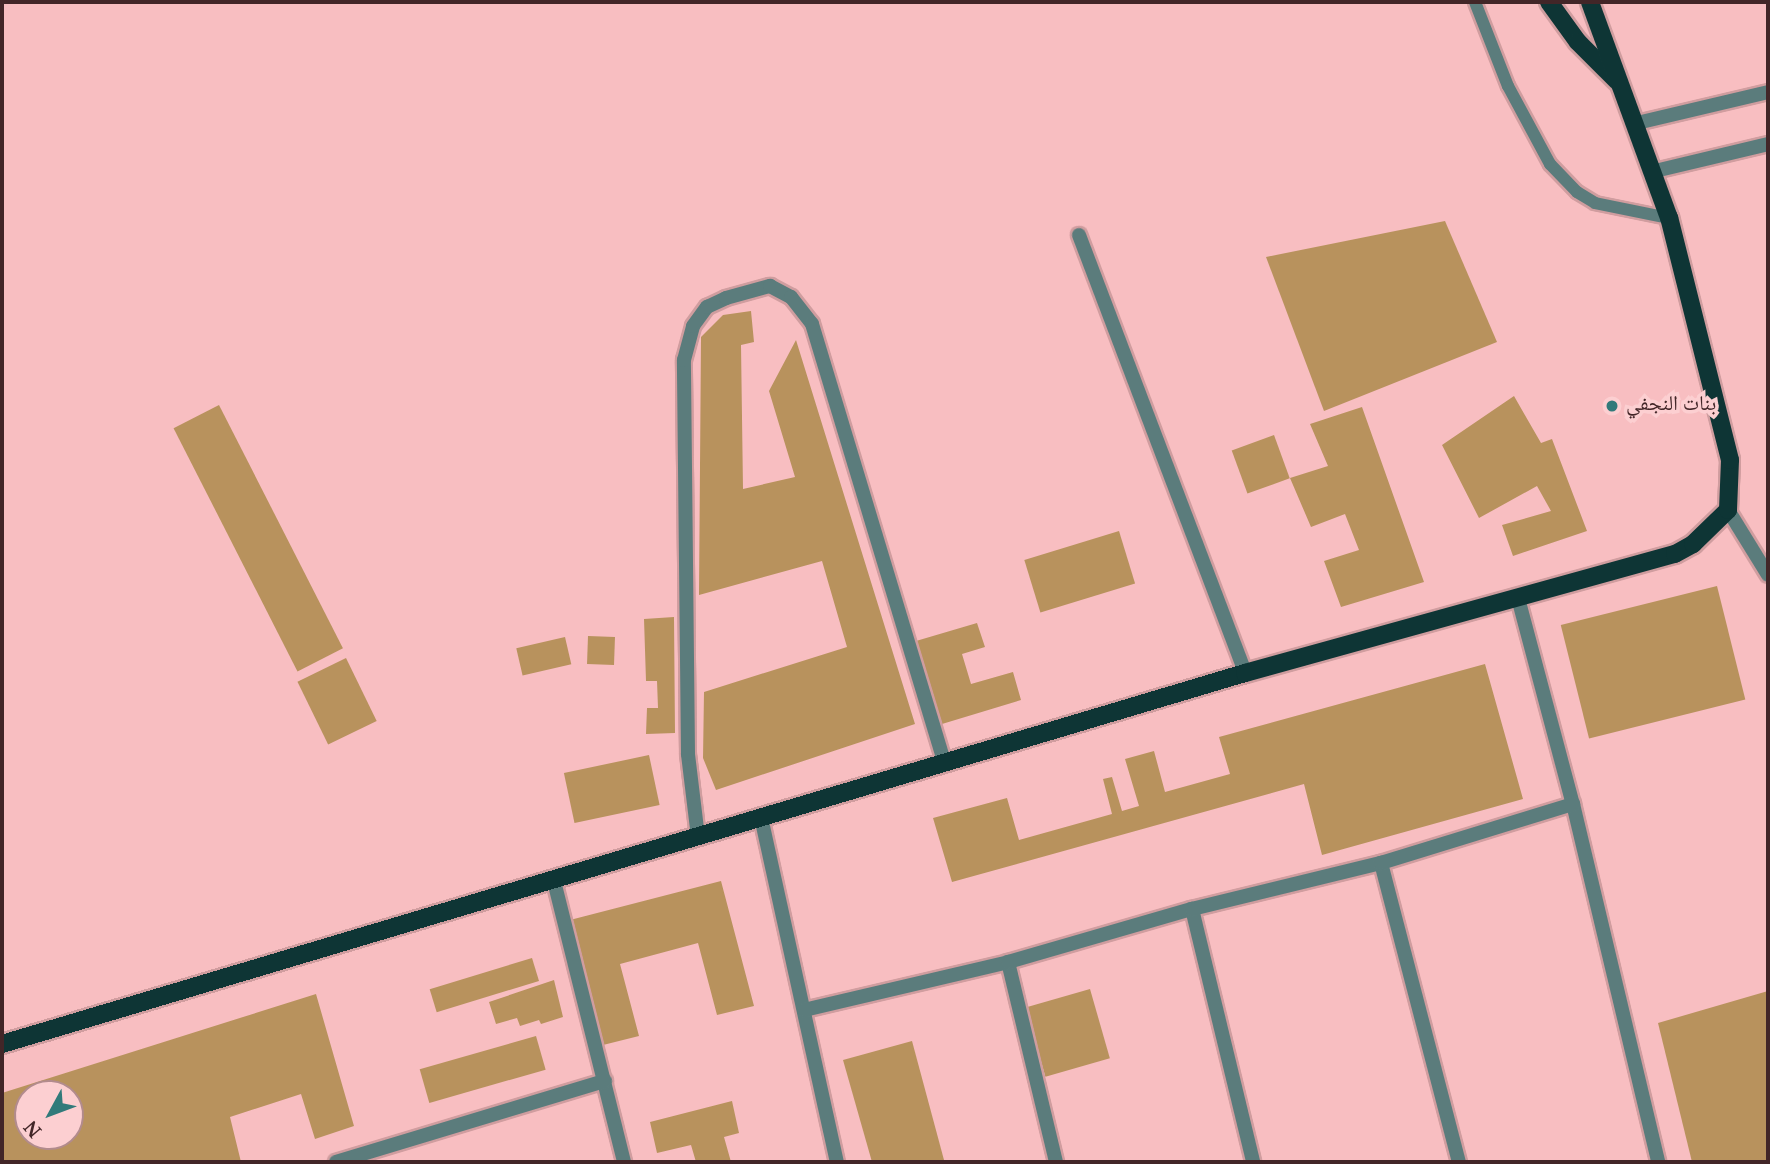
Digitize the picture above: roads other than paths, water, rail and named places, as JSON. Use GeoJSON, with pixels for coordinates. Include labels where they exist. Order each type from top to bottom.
{"type":"FeatureCollection","features":[{"type":"Feature","properties":{"kind":"main road"},"geometry":{"type":"LineString","coordinates":[[1549,2],[1578,42],[1622,86]]}},
{"type":"Feature","properties":{"kind":"main road"},"geometry":{"type":"LineString","coordinates":[[2,1044],[1245,673],[1675,554],[1707,534],[1728,510],[1730,460],[1655,171],[1590,2]]}},
{"type":"Feature","properties":{"kind":"street"},"geometry":{"type":"LineString","coordinates":[[1637,123],[1768,92]]}},
{"type":"Feature","properties":{"kind":"street"},"geometry":{"type":"LineString","coordinates":[[1655,171],[1768,144]]}},
{"type":"Feature","properties":{"kind":"street"},"geometry":{"type":"LineString","coordinates":[[1079,235],[1245,673]]}},
{"type":"Feature","properties":{"kind":"street"},"geometry":{"type":"LineString","coordinates":[[698,837],[688,754],[684,360],[693,326],[707,307],[726,298],[770,286],[792,297],[812,324],[945,764]]}},
{"type":"Feature","properties":{"kind":"street"},"geometry":{"type":"LineString","coordinates":[[1728,510],[1768,575]]}},
{"type":"Feature","properties":{"kind":"street"},"geometry":{"type":"LineString","coordinates":[[1518,598],[1573,804],[1658,1162]]}},
{"type":"Feature","properties":{"kind":"street"},"geometry":{"type":"LineString","coordinates":[[804,1010],[1009,962],[1192,909],[1381,863],[1573,804]]}},
{"type":"Feature","properties":{"kind":"street"},"geometry":{"type":"LineString","coordinates":[[761,817],[837,1162]]}},
{"type":"Feature","properties":{"kind":"street"},"geometry":{"type":"LineString","coordinates":[[1381,863],[1459,1162]]}},
{"type":"Feature","properties":{"kind":"street"},"geometry":{"type":"LineString","coordinates":[[554,881],[624,1162]]}},
{"type":"Feature","properties":{"kind":"street"},"geometry":{"type":"LineString","coordinates":[[1192,909],[1253,1162]]}},
{"type":"Feature","properties":{"kind":"street"},"geometry":{"type":"LineString","coordinates":[[1009,962],[1056,1162]]}},
{"type":"Feature","properties":{"kind":"street"},"geometry":{"type":"LineString","coordinates":[[336,1162],[352,1160],[605,1081]]}},
{"type":"Feature","properties":{"kind":"lane"},"geometry":{"type":"LineString","coordinates":[[1475,2],[1508,86],[1550,163],[1577,192],[1595,203],[1669,218]]}},
{"type":"Feature","properties":{"kind":"place","name":"بنات النجفي"},"geometry":{"type":"Point","coordinates":[1612,406]}}]}
